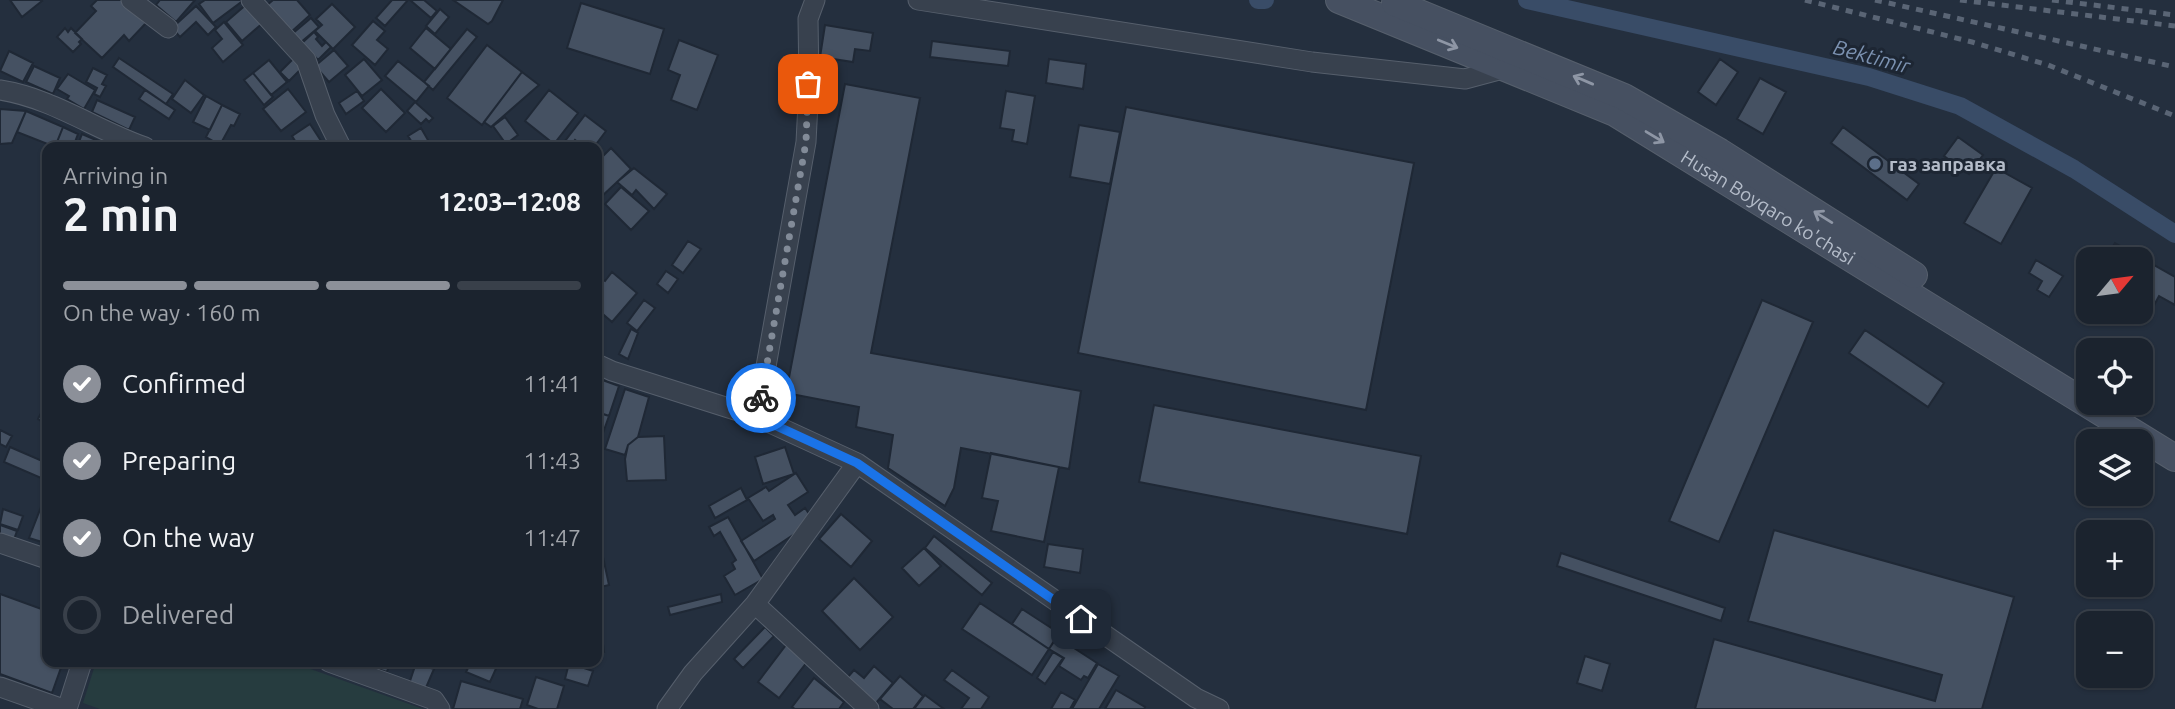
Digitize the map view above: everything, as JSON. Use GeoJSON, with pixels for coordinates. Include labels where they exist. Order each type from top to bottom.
{"type":"FeatureCollection","features":[{"type":"Feature","properties":{"kind":"main road","name":"Husan Boyqaro ko'chasi"},"geometry":{"type":"LineString","coordinates":[[1339,0],[1615,113],[2175,458]]}},
{"type":"Feature","properties":{"kind":"main road","name":"Husan Boyqaro ko'chasi"},"geometry":{"type":"LineString","coordinates":[[1387,0],[1624,97],[1720,152],[2076,376]]}},
{"type":"Feature","properties":{"kind":"main road"},"geometry":{"type":"LineString","coordinates":[[2139,415],[2175,437]]}},
{"type":"Feature","properties":{"kind":"street"},"geometry":{"type":"LineString","coordinates":[[131,0],[168,27]]}},
{"type":"Feature","properties":{"kind":"street"},"geometry":{"type":"LineString","coordinates":[[251,0],[306,60],[325,115],[338,142]]}},
{"type":"Feature","properties":{"kind":"street"},"geometry":{"type":"LineString","coordinates":[[757,417],[806,142],[808,19],[815,0]]}},
{"type":"Feature","properties":{"kind":"street"},"geometry":{"type":"LineString","coordinates":[[919,0],[1312,62],[1423,75],[1465,79],[1506,68]]}},
{"type":"Feature","properties":{"kind":"street"},"geometry":{"type":"LineString","coordinates":[[0,90],[39,99],[131,142]]}},
{"type":"Feature","properties":{"kind":"street"},"geometry":{"type":"LineString","coordinates":[[602,366],[757,417],[857,463],[1196,698],[1219,709]]}},
{"type":"Feature","properties":{"kind":"street"},"geometry":{"type":"LineString","coordinates":[[667,709],[693,673],[755,604],[857,463]]}},
{"type":"Feature","properties":{"kind":"street"},"geometry":{"type":"LineString","coordinates":[[0,544],[42,557]]}},
{"type":"Feature","properties":{"kind":"street"},"geometry":{"type":"LineString","coordinates":[[755,604],[869,709]]}},
{"type":"Feature","properties":{"kind":"street"},"geometry":{"type":"LineString","coordinates":[[0,687],[65,709],[80,667]]}},
{"type":"Feature","properties":{"kind":"street"},"geometry":{"type":"LineString","coordinates":[[343,667],[434,700],[440,709]]}},
{"type":"Feature","properties":{"kind":"green space"},"geometry":{"type":"Polygon","coordinates":[[[94,667],[305,667],[423,709],[100,709],[83,703],[94,667]]]}},
{"type":"Feature","properties":{"kind":"building"},"geometry":{"type":"Polygon","coordinates":[[[10,0],[41,0],[42,1],[22,17],[10,0]]]}},
{"type":"Feature","properties":{"kind":"building"},"geometry":{"type":"Polygon","coordinates":[[[97,0],[122,0],[146,23],[129,41],[124,35],[102,58],[75,33],[96,11],[91,6],[97,0]]]}},
{"type":"Feature","properties":{"kind":"building"},"geometry":{"type":"Polygon","coordinates":[[[160,0],[195,0],[176,22],[156,5],[160,0]]]}},
{"type":"Feature","properties":{"kind":"building"},"geometry":{"type":"Polygon","coordinates":[[[205,0],[244,0],[213,23],[199,4],[205,0]]]}},
{"type":"Feature","properties":{"kind":"building"},"geometry":{"type":"Polygon","coordinates":[[[273,0],[297,0],[310,15],[290,33],[266,6],[273,0]]]}},
{"type":"Feature","properties":{"kind":"building"},"geometry":{"type":"Polygon","coordinates":[[[392,0],[408,0],[385,26],[376,18],[392,0]]]}},
{"type":"Feature","properties":{"kind":"building"},"geometry":{"type":"Polygon","coordinates":[[[410,0],[424,0],[437,11],[431,18],[410,0]]]}},
{"type":"Feature","properties":{"kind":"building"},"geometry":{"type":"Polygon","coordinates":[[[453,0],[503,0],[488,24],[453,0]]]}},
{"type":"Feature","properties":{"kind":"building"},"geometry":{"type":"Polygon","coordinates":[[[248,3],[264,22],[242,41],[226,22],[248,3]]]}},
{"type":"Feature","properties":{"kind":"building"},"geometry":{"type":"Polygon","coordinates":[[[581,3],[664,29],[650,74],[567,48],[581,3]]]}},
{"type":"Feature","properties":{"kind":"building"},"geometry":{"type":"Polygon","coordinates":[[[332,4],[355,27],[333,49],[315,31],[322,25],[316,19],[332,4]]]}},
{"type":"Feature","properties":{"kind":"building"},"geometry":{"type":"Polygon","coordinates":[[[196,6],[216,27],[208,35],[196,22],[180,37],[172,28],[196,6]]]}},
{"type":"Feature","properties":{"kind":"building"},"geometry":{"type":"Polygon","coordinates":[[[440,9],[449,17],[435,34],[426,26],[440,9]]]}},
{"type":"Feature","properties":{"kind":"building"},"geometry":{"type":"Polygon","coordinates":[[[311,18],[319,27],[300,43],[292,34],[311,18]]]}},
{"type":"Feature","properties":{"kind":"building"},"geometry":{"type":"Polygon","coordinates":[[[373,21],[385,31],[377,40],[388,49],[375,65],[352,45],[373,21]]]}},
{"type":"Feature","properties":{"kind":"building"},"geometry":{"type":"Polygon","coordinates":[[[224,22],[243,45],[223,62],[212,48],[222,39],[215,30],[224,22]]]}},
{"type":"Feature","properties":{"kind":"building"},"geometry":{"type":"Polygon","coordinates":[[[825,25],[873,33],[870,51],[855,49],[853,62],[820,57],[825,25]]]}},
{"type":"Feature","properties":{"kind":"building"},"geometry":{"type":"Polygon","coordinates":[[[65,28],[68,32],[71,28],[82,39],[73,52],[57,37],[65,28]]]}},
{"type":"Feature","properties":{"kind":"building"},"geometry":{"type":"Polygon","coordinates":[[[426,28],[451,49],[435,69],[410,48],[426,28]]]}},
{"type":"Feature","properties":{"kind":"building"},"geometry":{"type":"Polygon","coordinates":[[[467,29],[477,37],[433,90],[424,82],[467,29]]]}},
{"type":"Feature","properties":{"kind":"building"},"geometry":{"type":"Polygon","coordinates":[[[314,32],[322,46],[326,42],[331,47],[318,60],[302,43],[314,32]]]}},
{"type":"Feature","properties":{"kind":"building"},"geometry":{"type":"Polygon","coordinates":[[[679,40],[718,55],[697,110],[671,100],[680,75],[668,70],[679,40]]]}},
{"type":"Feature","properties":{"kind":"building"},"geometry":{"type":"Polygon","coordinates":[[[932,41],[1010,51],[1008,66],[930,57],[932,41]]]}},
{"type":"Feature","properties":{"kind":"building"},"geometry":{"type":"Polygon","coordinates":[[[487,45],[522,72],[482,125],[447,98],[487,45]]]}},
{"type":"Feature","properties":{"kind":"building"},"geometry":{"type":"Polygon","coordinates":[[[334,50],[348,66],[329,82],[315,66],[334,50]]]}},
{"type":"Feature","properties":{"kind":"building"},"geometry":{"type":"Polygon","coordinates":[[[9,51],[33,63],[23,82],[0,71],[9,51]]]}},
{"type":"Feature","properties":{"kind":"building"},"geometry":{"type":"Polygon","coordinates":[[[297,55],[306,64],[289,81],[280,72],[297,55]]]}},
{"type":"Feature","properties":{"kind":"building"},"geometry":{"type":"Polygon","coordinates":[[[119,58],[173,94],[166,104],[113,67],[119,58]]]}},
{"type":"Feature","properties":{"kind":"building"},"geometry":{"type":"Polygon","coordinates":[[[364,59],[382,80],[362,96],[345,75],[364,59]]]}},
{"type":"Feature","properties":{"kind":"building"},"geometry":{"type":"Polygon","coordinates":[[[1049,59],[1086,64],[1083,89],[1046,83],[1049,59]]]}},
{"type":"Feature","properties":{"kind":"building"},"geometry":{"type":"Polygon","coordinates":[[[1720,59],[1738,72],[1716,105],[1698,92],[1720,59]]]}},
{"type":"Feature","properties":{"kind":"building"},"geometry":{"type":"Polygon","coordinates":[[[269,60],[287,82],[271,95],[253,73],[269,60]]]}},
{"type":"Feature","properties":{"kind":"building"},"geometry":{"type":"Polygon","coordinates":[[[398,61],[429,86],[416,102],[385,76],[398,61]]]}},
{"type":"Feature","properties":{"kind":"building"},"geometry":{"type":"Polygon","coordinates":[[[34,66],[60,78],[53,94],[26,82],[34,66]]]}},
{"type":"Feature","properties":{"kind":"building"},"geometry":{"type":"Polygon","coordinates":[[[93,68],[107,75],[102,84],[106,86],[100,97],[94,94],[97,88],[86,82],[93,68]]]}},
{"type":"Feature","properties":{"kind":"building"},"geometry":{"type":"Polygon","coordinates":[[[522,72],[539,85],[491,127],[484,122],[522,72]]]}},
{"type":"Feature","properties":{"kind":"building"},"geometry":{"type":"Polygon","coordinates":[[[253,73],[273,97],[264,105],[244,80],[253,73]]]}},
{"type":"Feature","properties":{"kind":"building"},"geometry":{"type":"Polygon","coordinates":[[[68,74],[95,90],[84,109],[57,89],[68,74]]]}},
{"type":"Feature","properties":{"kind":"building"},"geometry":{"type":"Polygon","coordinates":[[[1760,78],[1786,92],[1763,134],[1737,119],[1760,78]]]}},
{"type":"Feature","properties":{"kind":"building"},"geometry":{"type":"Polygon","coordinates":[[[185,80],[204,95],[191,113],[172,99],[185,80]]]}},
{"type":"Feature","properties":{"kind":"building"},"geometry":{"type":"Polygon","coordinates":[[[845,84],[920,98],[871,353],[1081,391],[1069,469],[961,448],[954,488],[945,506],[888,468],[893,435],[856,427],[859,407],[786,393],[845,84]]]}},
{"type":"Feature","properties":{"kind":"building"},"geometry":{"type":"Polygon","coordinates":[[[288,89],[306,112],[281,131],[263,109],[288,89]]]}},
{"type":"Feature","properties":{"kind":"building"},"geometry":{"type":"Polygon","coordinates":[[[381,89],[405,113],[386,132],[362,108],[381,89]]]}},
{"type":"Feature","properties":{"kind":"building"},"geometry":{"type":"Polygon","coordinates":[[[145,90],[175,110],[169,119],[139,99],[145,90]]]}},
{"type":"Feature","properties":{"kind":"building"},"geometry":{"type":"Polygon","coordinates":[[[549,90],[578,113],[556,142],[551,142],[525,121],[549,90]]]}},
{"type":"Feature","properties":{"kind":"building"},"geometry":{"type":"Polygon","coordinates":[[[357,91],[364,101],[346,114],[339,103],[357,91]]]}},
{"type":"Feature","properties":{"kind":"building"},"geometry":{"type":"Polygon","coordinates":[[[1006,91],[1035,96],[1027,144],[1012,141],[1014,130],[1000,128],[1006,91]]]}},
{"type":"Feature","properties":{"kind":"building"},"geometry":{"type":"Polygon","coordinates":[[[206,96],[222,105],[210,130],[193,122],[206,96]]]}},
{"type":"Feature","properties":{"kind":"building"},"geometry":{"type":"Polygon","coordinates":[[[97,100],[135,117],[129,130],[92,112],[97,100]]]}},
{"type":"Feature","properties":{"kind":"building"},"geometry":{"type":"Polygon","coordinates":[[[415,102],[433,118],[429,122],[426,119],[421,124],[407,111],[415,102]]]}},
{"type":"Feature","properties":{"kind":"building"},"geometry":{"type":"Polygon","coordinates":[[[222,105],[240,114],[222,142],[206,137],[222,105]]]}},
{"type":"Feature","properties":{"kind":"building"},"geometry":{"type":"Polygon","coordinates":[[[1126,107],[1414,163],[1366,410],[1078,353],[1126,107]]]}},
{"type":"Feature","properties":{"kind":"building"},"geometry":{"type":"Polygon","coordinates":[[[0,109],[26,111],[12,143],[0,144],[0,109]]]}},
{"type":"Feature","properties":{"kind":"building"},"geometry":{"type":"Polygon","coordinates":[[[26,111],[63,127],[57,142],[42,142],[17,132],[26,111]]]}},
{"type":"Feature","properties":{"kind":"building"},"geometry":{"type":"Polygon","coordinates":[[[585,115],[606,131],[598,142],[564,142],[585,115]]]}},
{"type":"Feature","properties":{"kind":"building"},"geometry":{"type":"Polygon","coordinates":[[[505,117],[518,135],[505,142],[493,126],[505,117]]]}},
{"type":"Feature","properties":{"kind":"building"},"geometry":{"type":"Polygon","coordinates":[[[310,124],[322,142],[296,142],[292,136],[310,124]]]}},
{"type":"Feature","properties":{"kind":"building"},"geometry":{"type":"Polygon","coordinates":[[[1079,125],[1120,132],[1110,184],[1070,177],[1079,125]]]}},
{"type":"Feature","properties":{"kind":"building"},"geometry":{"type":"Polygon","coordinates":[[[63,127],[78,134],[75,142],[57,142],[63,127]]]}},
{"type":"Feature","properties":{"kind":"building"},"geometry":{"type":"Polygon","coordinates":[[[1843,127],[1919,184],[1907,200],[1831,143],[1843,127]]]}},
{"type":"Feature","properties":{"kind":"building"},"geometry":{"type":"Polygon","coordinates":[[[421,128],[429,142],[412,142],[408,136],[421,128]]]}},
{"type":"Feature","properties":{"kind":"building"},"geometry":{"type":"Polygon","coordinates":[[[82,134],[101,142],[79,142],[82,134]]]}},
{"type":"Feature","properties":{"kind":"building"},"geometry":{"type":"Polygon","coordinates":[[[1958,137],[1983,155],[1969,174],[1944,156],[1958,137]]]}},
{"type":"Feature","properties":{"kind":"building"},"geometry":{"type":"Polygon","coordinates":[[[611,148],[631,169],[602,196],[602,157],[611,148]]]}},
{"type":"Feature","properties":{"kind":"building"},"geometry":{"type":"Polygon","coordinates":[[[634,168],[667,194],[654,209],[636,190],[632,195],[617,182],[634,168]]]}},
{"type":"Feature","properties":{"kind":"building"},"geometry":{"type":"Polygon","coordinates":[[[1996,168],[2032,188],[2001,244],[1964,223],[1996,168]]]}},
{"type":"Feature","properties":{"kind":"building"},"geometry":{"type":"Polygon","coordinates":[[[621,187],[649,211],[631,230],[605,204],[621,187]]]}},
{"type":"Feature","properties":{"kind":"building"},"geometry":{"type":"Polygon","coordinates":[[[688,241],[701,249],[683,273],[672,265],[688,241]]]}},
{"type":"Feature","properties":{"kind":"building"},"geometry":{"type":"Polygon","coordinates":[[[2036,260],[2063,276],[2049,297],[2037,290],[2042,281],[2029,273],[2036,260]]]}},
{"type":"Feature","properties":{"kind":"building"},"geometry":{"type":"Polygon","coordinates":[[[2153,265],[2175,277],[2175,305],[2159,296],[2153,307],[2153,265]]]}},
{"type":"Feature","properties":{"kind":"building"},"geometry":{"type":"Polygon","coordinates":[[[666,271],[678,279],[668,293],[657,284],[666,271]]]}},
{"type":"Feature","properties":{"kind":"building"},"geometry":{"type":"Polygon","coordinates":[[[612,272],[637,293],[612,322],[602,313],[602,279],[605,281],[612,272]]]}},
{"type":"Feature","properties":{"kind":"building"},"geometry":{"type":"Polygon","coordinates":[[[644,300],[655,308],[637,331],[627,323],[644,300]]]}},
{"type":"Feature","properties":{"kind":"building"},"geometry":{"type":"Polygon","coordinates":[[[1762,300],[1813,322],[1719,542],[1669,521],[1762,300]]]}},
{"type":"Feature","properties":{"kind":"building"},"geometry":{"type":"Polygon","coordinates":[[[631,329],[638,333],[628,359],[619,354],[631,329]]]}},
{"type":"Feature","properties":{"kind":"building"},"geometry":{"type":"Polygon","coordinates":[[[1865,330],[1944,383],[1928,407],[1849,353],[1865,330]]]}},
{"type":"Feature","properties":{"kind":"building"},"geometry":{"type":"Polygon","coordinates":[[[602,380],[619,386],[609,416],[602,414],[602,380]]]}},
{"type":"Feature","properties":{"kind":"building"},"geometry":{"type":"Polygon","coordinates":[[[625,389],[649,397],[638,437],[628,445],[625,455],[605,449],[625,389]]]}},
{"type":"Feature","properties":{"kind":"building"},"geometry":{"type":"Polygon","coordinates":[[[1154,405],[1421,456],[1407,534],[1139,482],[1154,405]]]}},
{"type":"Feature","properties":{"kind":"building"},"geometry":{"type":"Polygon","coordinates":[[[602,414],[609,416],[602,436],[602,414]]]}},
{"type":"Feature","properties":{"kind":"building"},"geometry":{"type":"Polygon","coordinates":[[[0,430],[12,436],[6,447],[0,444],[0,430]]]}},
{"type":"Feature","properties":{"kind":"building"},"geometry":{"type":"Polygon","coordinates":[[[664,436],[666,480],[627,481],[625,459],[628,445],[638,437],[664,436]]]}},
{"type":"Feature","properties":{"kind":"building"},"geometry":{"type":"Polygon","coordinates":[[[10,447],[42,461],[42,476],[41,478],[4,462],[10,447]]]}},
{"type":"Feature","properties":{"kind":"building"},"geometry":{"type":"Polygon","coordinates":[[[785,447],[794,474],[763,484],[755,457],[785,447]]]}},
{"type":"Feature","properties":{"kind":"building"},"geometry":{"type":"Polygon","coordinates":[[[991,453],[1059,467],[1044,542],[991,531],[998,501],[982,498],[991,453]]]}},
{"type":"Feature","properties":{"kind":"building"},"geometry":{"type":"Polygon","coordinates":[[[796,473],[808,492],[788,505],[795,515],[805,508],[814,521],[754,561],[741,541],[775,519],[773,515],[763,521],[748,498],[766,487],[769,491],[796,473]]]}},
{"type":"Feature","properties":{"kind":"building"},"geometry":{"type":"Polygon","coordinates":[[[741,488],[747,500],[715,518],[709,506],[741,488]]]}},
{"type":"Feature","properties":{"kind":"building"},"geometry":{"type":"Polygon","coordinates":[[[41,507],[42,507],[42,542],[29,538],[41,507]]]}},
{"type":"Feature","properties":{"kind":"building"},"geometry":{"type":"Polygon","coordinates":[[[3,509],[23,516],[18,530],[0,524],[3,509]]]}},
{"type":"Feature","properties":{"kind":"building"},"geometry":{"type":"Polygon","coordinates":[[[841,514],[872,541],[851,567],[819,539],[841,514]]]}},
{"type":"Feature","properties":{"kind":"building"},"geometry":{"type":"Polygon","coordinates":[[[728,517],[763,579],[735,595],[724,576],[735,569],[732,563],[736,560],[720,532],[714,536],[709,527],[728,517]]]}},
{"type":"Feature","properties":{"kind":"building"},"geometry":{"type":"Polygon","coordinates":[[[0,525],[17,531],[12,545],[0,540],[0,525]]]}},
{"type":"Feature","properties":{"kind":"building"},"geometry":{"type":"Polygon","coordinates":[[[1774,530],[2014,597],[1982,709],[1695,709],[1714,639],[1935,701],[1942,675],[1748,621],[1774,530]]]}},
{"type":"Feature","properties":{"kind":"building"},"geometry":{"type":"Polygon","coordinates":[[[934,536],[992,583],[982,595],[925,548],[934,536]]]}},
{"type":"Feature","properties":{"kind":"building"},"geometry":{"type":"Polygon","coordinates":[[[1048,544],[1083,549],[1080,573],[1044,567],[1048,544]]]}},
{"type":"Feature","properties":{"kind":"building"},"geometry":{"type":"Polygon","coordinates":[[[924,548],[941,566],[919,586],[902,568],[924,548]]]}},
{"type":"Feature","properties":{"kind":"building"},"geometry":{"type":"Polygon","coordinates":[[[1561,553],[1725,608],[1721,621],[1557,566],[1561,553]]]}},
{"type":"Feature","properties":{"kind":"building"},"geometry":{"type":"Polygon","coordinates":[[[602,557],[609,585],[602,587],[602,557]]]}},
{"type":"Feature","properties":{"kind":"building"},"geometry":{"type":"Polygon","coordinates":[[[854,578],[893,617],[860,650],[822,611],[854,578]]]}},
{"type":"Feature","properties":{"kind":"building"},"geometry":{"type":"Polygon","coordinates":[[[0,594],[42,609],[42,667],[61,667],[52,693],[0,674],[0,594]]]}},
{"type":"Feature","properties":{"kind":"building"},"geometry":{"type":"Polygon","coordinates":[[[721,594],[722,602],[670,615],[668,607],[721,594]]]}},
{"type":"Feature","properties":{"kind":"building"},"geometry":{"type":"Polygon","coordinates":[[[980,603],[1049,649],[1032,675],[962,629],[980,603]]]}},
{"type":"Feature","properties":{"kind":"building"},"geometry":{"type":"Polygon","coordinates":[[[1022,609],[1059,633],[1049,649],[1012,624],[1022,609]]]}},
{"type":"Feature","properties":{"kind":"building"},"geometry":{"type":"Polygon","coordinates":[[[765,627],[774,636],[743,668],[734,659],[765,627]]]}},
{"type":"Feature","properties":{"kind":"building"},"geometry":{"type":"Polygon","coordinates":[[[1057,637],[1097,663],[1088,678],[1084,676],[1081,680],[1059,666],[1064,658],[1049,649],[1057,637]]]}},
{"type":"Feature","properties":{"kind":"building"},"geometry":{"type":"Polygon","coordinates":[[[786,645],[807,662],[779,698],[758,682],[786,645]]]}},
{"type":"Feature","properties":{"kind":"building"},"geometry":{"type":"Polygon","coordinates":[[[1053,652],[1063,658],[1045,684],[1037,678],[1053,652]]]}},
{"type":"Feature","properties":{"kind":"building"},"geometry":{"type":"Polygon","coordinates":[[[1585,656],[1610,664],[1602,691],[1577,683],[1585,656]]]}},
{"type":"Feature","properties":{"kind":"building"},"geometry":{"type":"Polygon","coordinates":[[[1098,664],[1119,676],[1099,709],[1072,709],[1098,664]]]}},
{"type":"Feature","properties":{"kind":"building"},"geometry":{"type":"Polygon","coordinates":[[[874,666],[893,683],[876,703],[847,678],[854,670],[864,678],[874,666]]]}},
{"type":"Feature","properties":{"kind":"building"},"geometry":{"type":"Polygon","coordinates":[[[371,667],[388,667],[387,672],[371,667]]]}},
{"type":"Feature","properties":{"kind":"building"},"geometry":{"type":"Polygon","coordinates":[[[415,667],[434,669],[425,690],[409,684],[415,667]]]}},
{"type":"Feature","properties":{"kind":"building"},"geometry":{"type":"Polygon","coordinates":[[[468,667],[497,667],[490,682],[466,672],[468,667]]]}},
{"type":"Feature","properties":{"kind":"building"},"geometry":{"type":"Polygon","coordinates":[[[568,667],[593,671],[588,686],[565,679],[568,667]]]}},
{"type":"Feature","properties":{"kind":"building"},"geometry":{"type":"Polygon","coordinates":[[[952,670],[989,697],[981,709],[961,709],[969,698],[944,680],[952,670]]]}},
{"type":"Feature","properties":{"kind":"building"},"geometry":{"type":"Polygon","coordinates":[[[900,676],[923,696],[913,709],[893,709],[880,699],[900,676]]]}},
{"type":"Feature","properties":{"kind":"building"},"geometry":{"type":"Polygon","coordinates":[[[536,677],[564,686],[557,709],[538,709],[527,705],[536,677]]]}},
{"type":"Feature","properties":{"kind":"building"},"geometry":{"type":"Polygon","coordinates":[[[814,678],[844,702],[839,709],[792,707],[814,678]]]}},
{"type":"Feature","properties":{"kind":"building"},"geometry":{"type":"Polygon","coordinates":[[[461,681],[523,699],[520,709],[453,709],[461,681]]]}},
{"type":"Feature","properties":{"kind":"building"},"geometry":{"type":"Polygon","coordinates":[[[1116,690],[1145,707],[1144,709],[1105,709],[1116,690]]]}},
{"type":"Feature","properties":{"kind":"building"},"geometry":{"type":"Polygon","coordinates":[[[1061,692],[1075,700],[1070,709],[1051,709],[1061,692]]]}},
{"type":"Feature","properties":{"kind":"building"},"geometry":{"type":"Polygon","coordinates":[[[925,695],[944,709],[914,709],[925,695]]]}},
{"type":"Feature","properties":{"kind":"waterway"},"geometry":{"type":"LineString","coordinates":[[1258,0],[1265,0]]}},
{"type":"Feature","properties":{"kind":"waterway","name":"Bektimir"},"geometry":{"type":"LineString","coordinates":[[1527,0],[1869,77],[1960,106],[2074,169],[2175,234]]}},
{"type":"Feature","properties":{"kind":"railway"},"geometry":{"type":"LineString","coordinates":[[1805,0],[1972,42],[2048,65],[2175,116]]}},
{"type":"Feature","properties":{"kind":"railway"},"geometry":{"type":"LineString","coordinates":[[1875,0],[2175,67]]}},
{"type":"Feature","properties":{"kind":"railway"},"geometry":{"type":"LineString","coordinates":[[1960,0],[2175,26]]}},
{"type":"Feature","properties":{"kind":"railway"},"geometry":{"type":"LineString","coordinates":[[2052,0],[2175,15]]}},
{"type":"Feature","properties":{"kind":"way so far"},"geometry":{"type":"LineString","coordinates":[[761,398],[806,142],[808,84]]}},
{"type":"Feature","properties":{"kind":"place","name":"газ заправка"},"geometry":{"type":"Point","coordinates":[1875,164]}},
{"type":"Feature","properties":{"kind":"route"},"geometry":{"type":"LineString","coordinates":[[761,398],[757,417],[857,463],[1081,619]]}}]}
